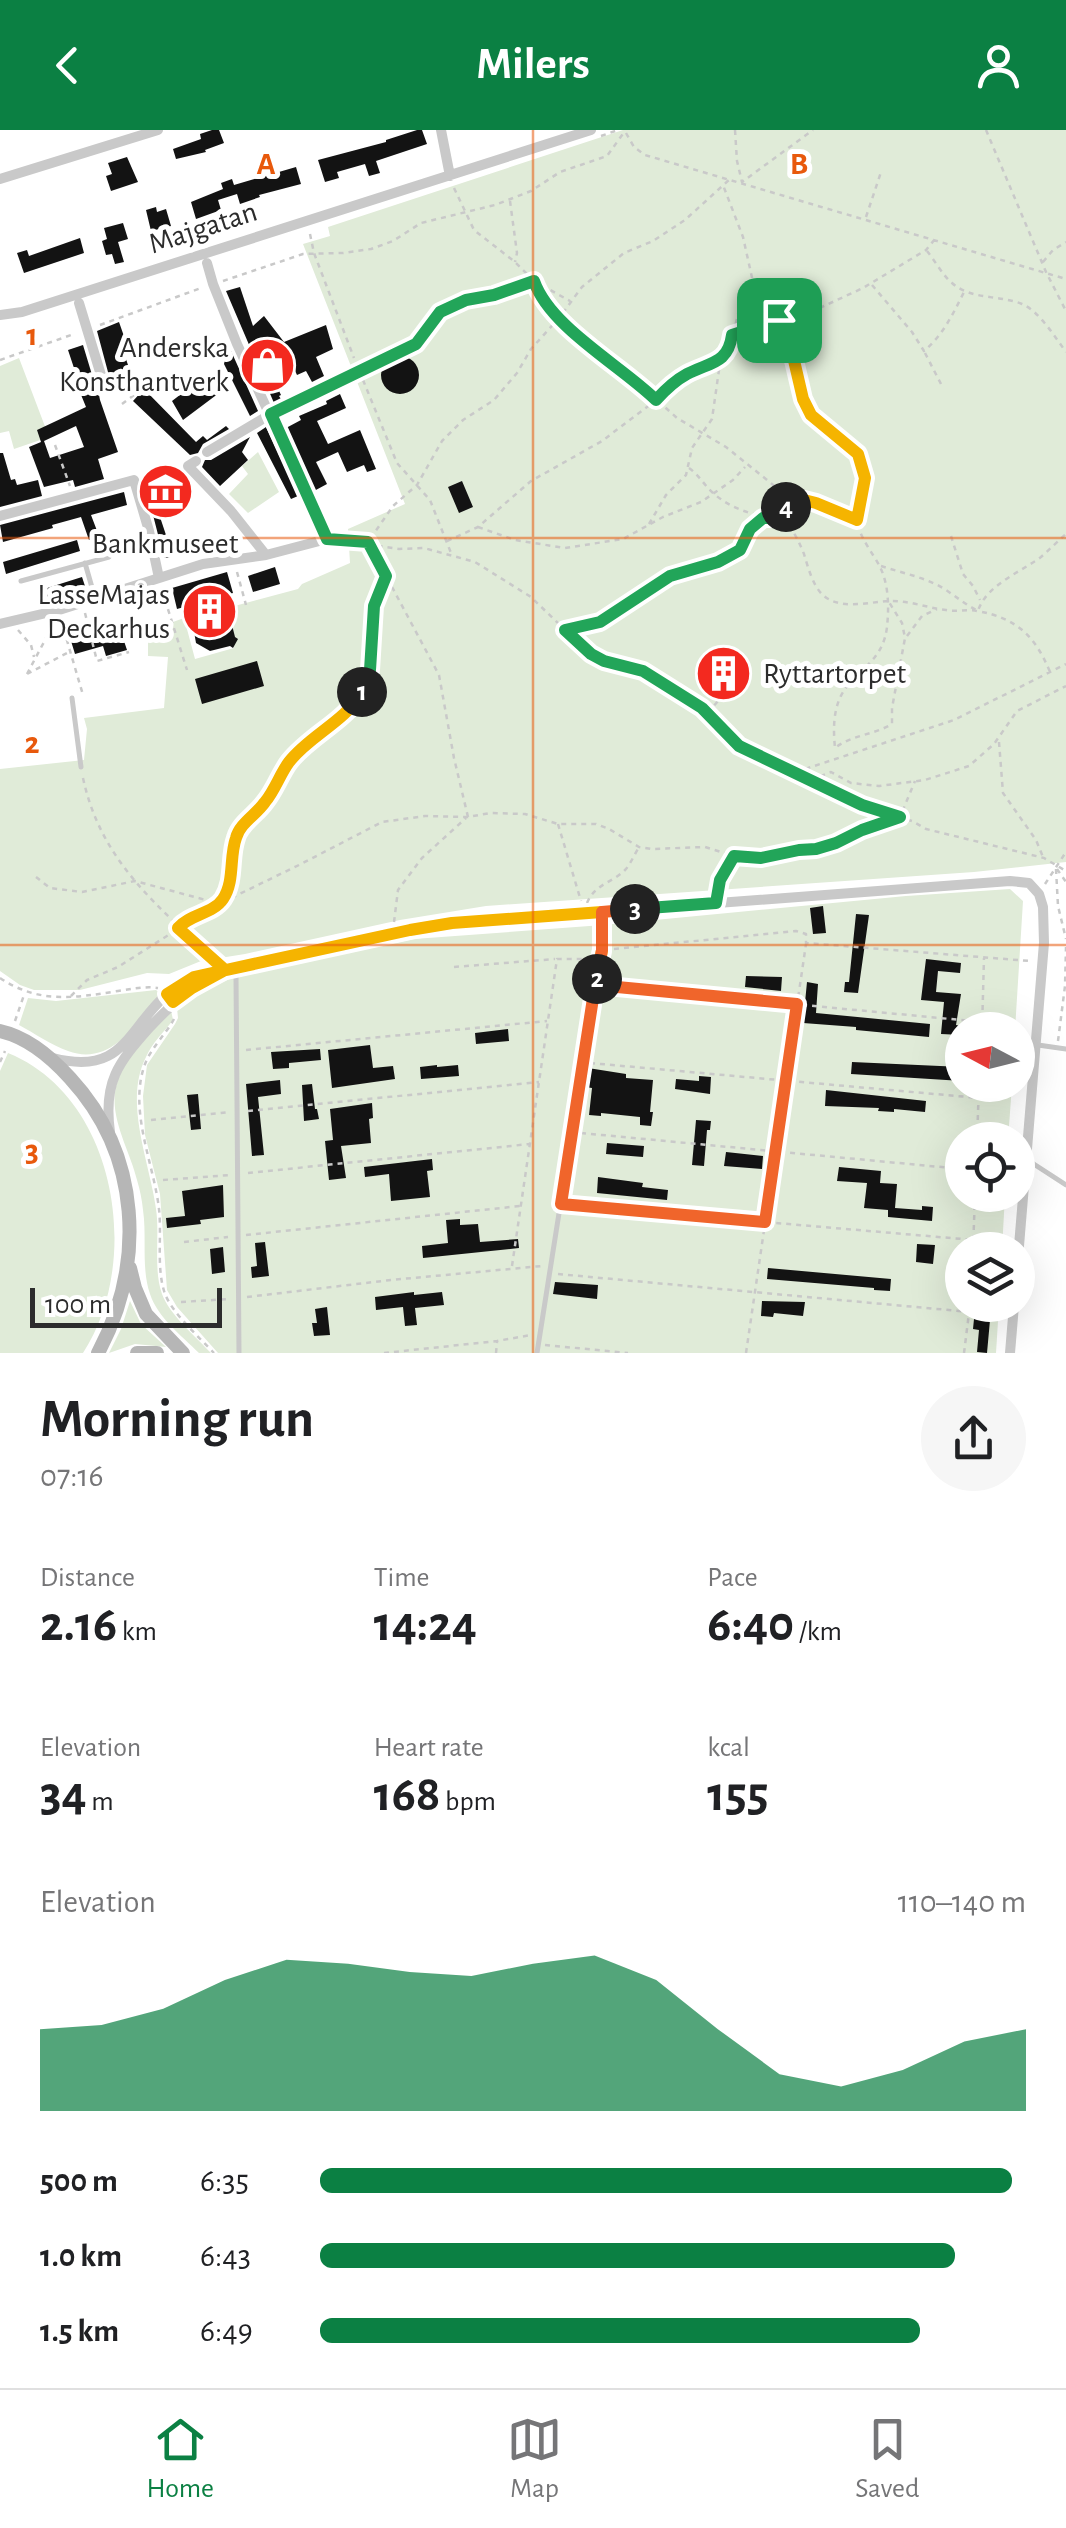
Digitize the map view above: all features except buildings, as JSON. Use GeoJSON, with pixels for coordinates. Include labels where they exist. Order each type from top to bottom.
{"type":"FeatureCollection","features":[{"type":"Feature","properties":{"kind":"main road"},"geometry":{"type":"LineString","coordinates":[[6,1028],[47,1056],[91,1102],[121,1166],[128,1208],[128,1262],[122,1297],[98,1353]]}},
{"type":"Feature","properties":{"kind":"main road"},"geometry":{"type":"LineString","coordinates":[[128,1262],[146,1314],[184,1353]]}},
{"type":"Feature","properties":{"kind":"main road"},"geometry":{"type":"LineString","coordinates":[[137,1353],[157,1353]]}},
{"type":"Feature","properties":{"kind":"street"},"geometry":{"type":"LineString","coordinates":[[0,179],[158,130]]}},
{"type":"Feature","properties":{"kind":"street"},"geometry":{"type":"LineString","coordinates":[[440,130],[451,180]]}},
{"type":"Feature","properties":{"kind":"street","name":"Majgatan"},"geometry":{"type":"LineString","coordinates":[[0,315],[22,312],[451,180],[591,130]]}},
{"type":"Feature","properties":{"kind":"street"},"geometry":{"type":"LineString","coordinates":[[6,623],[204,564],[266,556],[327,539],[237,344],[207,263]]}},
{"type":"Feature","properties":{"kind":"street"},"geometry":{"type":"LineString","coordinates":[[79,303],[104,385]]}},
{"type":"Feature","properties":{"kind":"street"},"geometry":{"type":"LineString","coordinates":[[206,452],[271,414],[359,371]]}},
{"type":"Feature","properties":{"kind":"street"},"geometry":{"type":"LineString","coordinates":[[192,463],[266,556]]}},
{"type":"Feature","properties":{"kind":"street"},"geometry":{"type":"LineString","coordinates":[[0,516],[134,480],[158,578]]}},
{"type":"Feature","properties":{"kind":"street"},"geometry":{"type":"LineString","coordinates":[[47,1056],[81,1062],[111,1055],[194,977],[393,933],[452,923],[1010,881],[1028,883],[1039,894],[1044,922],[1035,1045]]}},
{"type":"Feature","properties":{"kind":"street"},"geometry":{"type":"LineString","coordinates":[[111,1140],[108,1102],[114,1074],[125,1054],[170,998]]}},
{"type":"Feature","properties":{"kind":"street"},"geometry":{"type":"LineString","coordinates":[[1010,1353],[1013,1322]]}},
{"type":"Feature","properties":{"kind":"lane"},"geometry":{"type":"LineString","coordinates":[[21,581],[109,557]]}},
{"type":"Feature","properties":{"kind":"lane"},"geometry":{"type":"LineString","coordinates":[[85,563],[95,598]]}},
{"type":"Feature","properties":{"kind":"lane"},"geometry":{"type":"LineString","coordinates":[[72,698],[81,766]]}},
{"type":"Feature","properties":{"kind":"lane"},"geometry":{"type":"LineString","coordinates":[[538,1353],[601,958],[602,912]]}},
{"type":"Feature","properties":{"kind":"lane"},"geometry":{"type":"LineString","coordinates":[[229,969],[236,976],[238,1051],[239,1353]]}},
{"type":"Feature","properties":{"kind":"lane"},"geometry":{"type":"LineString","coordinates":[[1035,1045],[1066,1049]]}},
{"type":"Feature","properties":{"kind":"lane"},"geometry":{"type":"LineString","coordinates":[[1035,1165],[1066,1184]]}},
{"type":"Feature","properties":{"kind":"path"},"geometry":{"type":"LineString","coordinates":[[0,360],[303,254],[371,249],[393,242],[421,222],[495,205],[560,172],[607,156],[624,130],[634,147],[645,155],[1066,279]]}},
{"type":"Feature","properties":{"kind":"path"},"geometry":{"type":"LineString","coordinates":[[735,130],[742,182]]}},
{"type":"Feature","properties":{"kind":"path"},"geometry":{"type":"LineString","coordinates":[[742,182],[813,130]]}},
{"type":"Feature","properties":{"kind":"path"},"geometry":{"type":"LineString","coordinates":[[986,130],[1066,311]]}},
{"type":"Feature","properties":{"kind":"path"},"geometry":{"type":"LineString","coordinates":[[866,219],[880,172]]}},
{"type":"Feature","properties":{"kind":"path"},"geometry":{"type":"LineString","coordinates":[[368,542],[392,506],[417,485],[442,441],[463,420],[494,400],[582,287],[624,253],[653,242],[685,220],[730,179]]}},
{"type":"Feature","properties":{"kind":"path"},"geometry":{"type":"LineString","coordinates":[[451,180],[474,230],[534,281],[570,302]]}},
{"type":"Feature","properties":{"kind":"path"},"geometry":{"type":"LineString","coordinates":[[723,185],[743,236],[753,282],[789,339],[803,399],[811,415],[858,454],[865,478],[857,520],[879,566],[888,601],[887,632],[879,653],[846,688],[836,706],[835,748],[892,724],[905,638],[902,624],[888,601]]}},
{"type":"Feature","properties":{"kind":"path"},"geometry":{"type":"LineString","coordinates":[[510,199],[515,262]]}},
{"type":"Feature","properties":{"kind":"path"},"geometry":{"type":"LineString","coordinates":[[310,230],[314,253],[397,463],[430,500],[452,555]]}},
{"type":"Feature","properties":{"kind":"path"},"geometry":{"type":"LineString","coordinates":[[732,335],[798,318],[870,284],[926,250],[935,239]]}},
{"type":"Feature","properties":{"kind":"path"},"geometry":{"type":"LineString","coordinates":[[1042,263],[1066,242]]}},
{"type":"Feature","properties":{"kind":"path"},"geometry":{"type":"LineString","coordinates":[[926,250],[950,282],[964,290],[1024,305],[1066,352]]}},
{"type":"Feature","properties":{"kind":"path"},"geometry":{"type":"LineString","coordinates":[[359,371],[416,344],[440,312],[466,300],[534,281]]}},
{"type":"Feature","properties":{"kind":"path"},"geometry":{"type":"LineString","coordinates":[[534,281],[545,303],[588,346],[638,382],[678,418],[726,447],[788,496],[857,520]]}},
{"type":"Feature","properties":{"kind":"path"},"geometry":{"type":"LineString","coordinates":[[447,541],[478,527],[530,481],[602,441],[683,376],[720,360],[730,347],[741,302],[753,282]]}},
{"type":"Feature","properties":{"kind":"path"},"geometry":{"type":"LineString","coordinates":[[870,284],[912,332],[941,384]]}},
{"type":"Feature","properties":{"kind":"path"},"geometry":{"type":"LineString","coordinates":[[924,351],[950,321],[964,290]]}},
{"type":"Feature","properties":{"kind":"path"},"geometry":{"type":"LineString","coordinates":[[648,526],[666,495],[686,475],[692,448],[712,420],[720,360]]}},
{"type":"Feature","properties":{"kind":"path"},"geometry":{"type":"LineString","coordinates":[[122,404],[164,373]]}},
{"type":"Feature","properties":{"kind":"path"},"geometry":{"type":"LineString","coordinates":[[55,445],[74,496]]}},
{"type":"Feature","properties":{"kind":"path"},"geometry":{"type":"LineString","coordinates":[[478,527],[515,540],[566,548],[624,539],[701,502],[746,466]]}},
{"type":"Feature","properties":{"kind":"path"},"geometry":{"type":"LineString","coordinates":[[688,467],[714,494],[763,518],[786,518]]}},
{"type":"Feature","properties":{"kind":"path"},"geometry":{"type":"LineString","coordinates":[[788,496],[786,518],[824,597],[846,604],[912,602],[950,611],[978,610]]}},
{"type":"Feature","properties":{"kind":"path"},"geometry":{"type":"LineString","coordinates":[[565,630],[600,622],[670,576],[718,562],[740,550],[750,529],[763,518]]}},
{"type":"Feature","properties":{"kind":"path"},"geometry":{"type":"LineString","coordinates":[[978,610],[981,601],[1066,534]]}},
{"type":"Feature","properties":{"kind":"path"},"geometry":{"type":"LineString","coordinates":[[951,536],[963,574],[981,601]]}},
{"type":"Feature","properties":{"kind":"path"},"geometry":{"type":"LineString","coordinates":[[327,539],[424,548],[475,562],[531,598],[591,654],[643,671],[708,714],[739,746],[862,805],[926,829],[1044,858],[1066,871]]}},
{"type":"Feature","properties":{"kind":"path"},"geometry":{"type":"LineString","coordinates":[[368,542],[439,674],[468,817]]}},
{"type":"Feature","properties":{"kind":"path"},"geometry":{"type":"LineString","coordinates":[[234,560],[246,604]]}},
{"type":"Feature","properties":{"kind":"path"},"geometry":{"type":"LineString","coordinates":[[879,566],[943,588],[978,610],[1009,620],[1040,648],[1050,672]]}},
{"type":"Feature","properties":{"kind":"path"},"geometry":{"type":"LineString","coordinates":[[219,904],[226,896],[234,840],[240,828],[265,803],[287,764],[307,742],[361,696],[370,670],[374,606],[386,576]]}},
{"type":"Feature","properties":{"kind":"path"},"geometry":{"type":"LineString","coordinates":[[158,578],[187,670]]}},
{"type":"Feature","properties":{"kind":"path"},"geometry":{"type":"LineString","coordinates":[[82,602],[97,662],[129,652]]}},
{"type":"Feature","properties":{"kind":"path"},"geometry":{"type":"LineString","coordinates":[[905,638],[922,616],[939,609]]}},
{"type":"Feature","properties":{"kind":"path"},"geometry":{"type":"LineString","coordinates":[[59,610],[26,674],[70,652]]}},
{"type":"Feature","properties":{"kind":"path"},"geometry":{"type":"LineString","coordinates":[[59,610],[83,695]]}},
{"type":"Feature","properties":{"kind":"path"},"geometry":{"type":"LineString","coordinates":[[6,623],[30,645],[34,658]]}},
{"type":"Feature","properties":{"kind":"path"},"geometry":{"type":"LineString","coordinates":[[794,773],[954,720],[1066,664]]}},
{"type":"Feature","properties":{"kind":"path"},"geometry":{"type":"LineString","coordinates":[[1058,668],[1066,676]]}},
{"type":"Feature","properties":{"kind":"path"},"geometry":{"type":"LineString","coordinates":[[708,714],[736,679]]}},
{"type":"Feature","properties":{"kind":"path"},"geometry":{"type":"LineString","coordinates":[[811,780],[831,772],[851,782],[880,786],[968,766],[998,739],[1017,711],[1066,686]]}},
{"type":"Feature","properties":{"kind":"path"},"geometry":{"type":"LineString","coordinates":[[998,739],[1004,793],[1044,858]]}},
{"type":"Feature","properties":{"kind":"path"},"geometry":{"type":"LineString","coordinates":[[81,766],[89,804],[108,843],[135,881],[178,928],[229,969]]}},
{"type":"Feature","properties":{"kind":"path"},"geometry":{"type":"LineString","coordinates":[[71,996],[87,980],[118,967],[186,920],[382,822],[425,816],[525,814],[558,824],[596,824],[639,847],[705,847],[734,856],[761,858],[816,849],[900,817],[915,781]]}},
{"type":"Feature","properties":{"kind":"path"},"geometry":{"type":"LineString","coordinates":[[393,933],[398,890],[422,858],[468,817]]}},
{"type":"Feature","properties":{"kind":"path"},"geometry":{"type":"LineString","coordinates":[[558,824],[582,913]]}},
{"type":"Feature","properties":{"kind":"path"},"geometry":{"type":"LineString","coordinates":[[582,913],[590,894],[625,870],[639,847]]}},
{"type":"Feature","properties":{"kind":"path"},"geometry":{"type":"LineString","coordinates":[[1039,894],[1066,852]]}},
{"type":"Feature","properties":{"kind":"path"},"geometry":{"type":"LineString","coordinates":[[716,903],[720,880],[734,856]]}},
{"type":"Feature","properties":{"kind":"path"},"geometry":{"type":"LineString","coordinates":[[1056,867],[1066,882]]}},
{"type":"Feature","properties":{"kind":"path"},"geometry":{"type":"LineString","coordinates":[[1056,867],[1058,906],[1066,939]]}},
{"type":"Feature","properties":{"kind":"path"},"geometry":{"type":"LineString","coordinates":[[36,877],[50,888],[82,892],[135,881],[219,904]]}},
{"type":"Feature","properties":{"kind":"path"},"geometry":{"type":"LineString","coordinates":[[602,950],[796,931],[806,934],[746,1353]]}},
{"type":"Feature","properties":{"kind":"path"},"geometry":{"type":"LineString","coordinates":[[806,943],[1042,962]]}},
{"type":"Feature","properties":{"kind":"path"},"geometry":{"type":"LineString","coordinates":[[1057,1048],[1066,947]]}},
{"type":"Feature","properties":{"kind":"path"},"geometry":{"type":"LineString","coordinates":[[982,1012],[984,957]]}},
{"type":"Feature","properties":{"kind":"path"},"geometry":{"type":"LineString","coordinates":[[454,968],[601,958]]}},
{"type":"Feature","properties":{"kind":"path"},"geometry":{"type":"LineString","coordinates":[[512,1267],[557,959]]}},
{"type":"Feature","properties":{"kind":"path"},"geometry":{"type":"LineString","coordinates":[[0,978],[24,993],[52,997],[157,987],[170,998],[175,1018],[143,1073],[143,1134],[160,1212],[165,1294],[214,1353]]}},
{"type":"Feature","properties":{"kind":"path"},"geometry":{"type":"LineString","coordinates":[[596,985],[945,1018]]}},
{"type":"Feature","properties":{"kind":"path"},"geometry":{"type":"LineString","coordinates":[[6,1028],[24,993]]}},
{"type":"Feature","properties":{"kind":"path"},"geometry":{"type":"LineString","coordinates":[[238,1051],[548,1021]]}},
{"type":"Feature","properties":{"kind":"path"},"geometry":{"type":"LineString","coordinates":[[0,1062],[5,1051]]}},
{"type":"Feature","properties":{"kind":"path"},"geometry":{"type":"LineString","coordinates":[[584,1062],[945,1095]]}},
{"type":"Feature","properties":{"kind":"path"},"geometry":{"type":"LineString","coordinates":[[152,1120],[539,1082]]}},
{"type":"Feature","properties":{"kind":"path"},"geometry":{"type":"LineString","coordinates":[[572,1132],[945,1167]]}},
{"type":"Feature","properties":{"kind":"path"},"geometry":{"type":"LineString","coordinates":[[164,1180],[530,1144]]}},
{"type":"Feature","properties":{"kind":"path"},"geometry":{"type":"LineString","coordinates":[[561,1204],[945,1238]]}},
{"type":"Feature","properties":{"kind":"path"},"geometry":{"type":"LineString","coordinates":[[184,1242],[520,1206]]}},
{"type":"Feature","properties":{"kind":"path"},"geometry":{"type":"LineString","coordinates":[[181,1302],[512,1267],[651,1284],[945,1310]]}},
{"type":"Feature","properties":{"kind":"path"},"geometry":{"type":"LineString","coordinates":[[964,1353],[969,1322]]}},
{"type":"Feature","properties":{"kind":"path"},"geometry":{"type":"LineString","coordinates":[[384,1353],[540,1336]]}},
{"type":"Feature","properties":{"kind":"path"},"geometry":{"type":"LineString","coordinates":[[496,1353],[497,1341]]}},
{"type":"Feature","properties":{"kind":"path"},"geometry":{"type":"LineString","coordinates":[[539,1344],[628,1353]]}},
{"type":"Feature","properties":{"kind":"green space"},"geometry":{"type":"Polygon","coordinates":[[[623,130],[1066,130],[1066,862],[974,872],[486,906],[201,961],[169,974],[147,973],[80,990],[34,990],[0,971],[0,769],[84,760],[84,718],[164,708],[168,657],[148,656],[148,631],[184,618],[195,659],[234,648],[227,608],[298,589],[350,563],[348,529],[405,504],[303,244],[330,236],[328,227],[623,130]]]}},
{"type":"Feature","properties":{"kind":"green space"},"geometry":{"type":"Polygon","coordinates":[[[19,358],[49,437],[14,449],[9,431],[0,433],[0,366],[19,358]]]}},
{"type":"Feature","properties":{"kind":"green space"},"geometry":{"type":"Polygon","coordinates":[[[258,452],[279,492],[248,513],[229,494],[248,474],[242,466],[258,452]]]}},
{"type":"Feature","properties":{"kind":"green space"},"geometry":{"type":"Polygon","coordinates":[[[1010,889],[1023,901],[1016,1012],[945,1012],[945,1102],[1011,1102],[1009,1122],[945,1122],[945,1212],[1004,1212],[1003,1232],[945,1232],[945,1322],[998,1322],[996,1353],[218,1353],[167,1290],[160,1194],[145,1135],[143,1096],[147,1065],[175,1024],[177,1008],[196,994],[236,976],[414,939],[1010,889]]]}},
{"type":"Feature","properties":{"kind":"green space"},"geometry":{"type":"Polygon","coordinates":[[[156,990],[162,995],[133,1029],[110,1048],[97,1053],[68,1051],[19,1025],[28,998],[56,1001],[156,990]]]}},
{"type":"Feature","properties":{"kind":"green space"},"geometry":{"type":"Polygon","coordinates":[[[171,1010],[173,1020],[151,1047],[140,1075],[137,1113],[156,1209],[162,1294],[177,1317],[211,1353],[199,1353],[178,1333],[158,1311],[150,1294],[141,1195],[115,1107],[117,1083],[127,1062],[171,1010]]]}},
{"type":"Feature","properties":{"kind":"green space"},"geometry":{"type":"Polygon","coordinates":[[[8,1053],[45,1075],[74,1106],[95,1143],[109,1185],[114,1229],[112,1274],[101,1316],[83,1353],[0,1353],[0,1071],[8,1053]]]}},
{"type":"Feature","properties":{"kind":"green space"},"geometry":{"type":"Polygon","coordinates":[[[130,1301],[141,1324],[166,1347],[135,1344],[109,1353],[130,1301]]]}},
{"type":"Feature","properties":{"kind":"place","name":"Anderska Konsthantverk"},"geometry":{"type":"Point","coordinates":[268,365]}},
{"type":"Feature","properties":{"kind":"place","name":"Bankmuseet"},"geometry":{"type":"Point","coordinates":[165,491]}},
{"type":"Feature","properties":{"kind":"place","name":"LasseMajas Deckarhus"},"geometry":{"type":"Point","coordinates":[209,612]}},
{"type":"Feature","properties":{"kind":"place","name":"Ryttartorpet"},"geometry":{"type":"Point","coordinates":[724,674]}},
{"type":"Feature","properties":{"kind":"route"},"geometry":{"type":"LineString","coordinates":[[779,320],[732,335],[730,347],[720,360],[683,376],[656,400],[559,318],[545,303],[534,281],[466,300],[440,312],[416,344],[271,414],[327,539],[368,542],[386,576],[374,606],[370,670],[361,696],[307,742],[287,764],[265,803],[240,828],[234,840],[226,896],[178,928],[225,970],[173,1002],[167,994],[194,977],[225,970],[233,968],[273,959],[393,933],[452,923],[602,912],[602,950],[596,985],[797,1004],[765,1222],[561,1204],[594,992],[596,985],[601,958],[602,950],[603,925],[602,912],[716,903],[720,880],[734,856],[761,858],[816,849],[900,817],[862,805],[762,759],[739,746],[702,708],[643,671],[591,654],[565,630],[600,622],[670,576],[718,562],[740,550],[750,529],[763,518],[786,518],[788,496],[857,520],[865,478],[858,454],[811,415],[803,399],[789,339],[779,320]]}}]}
